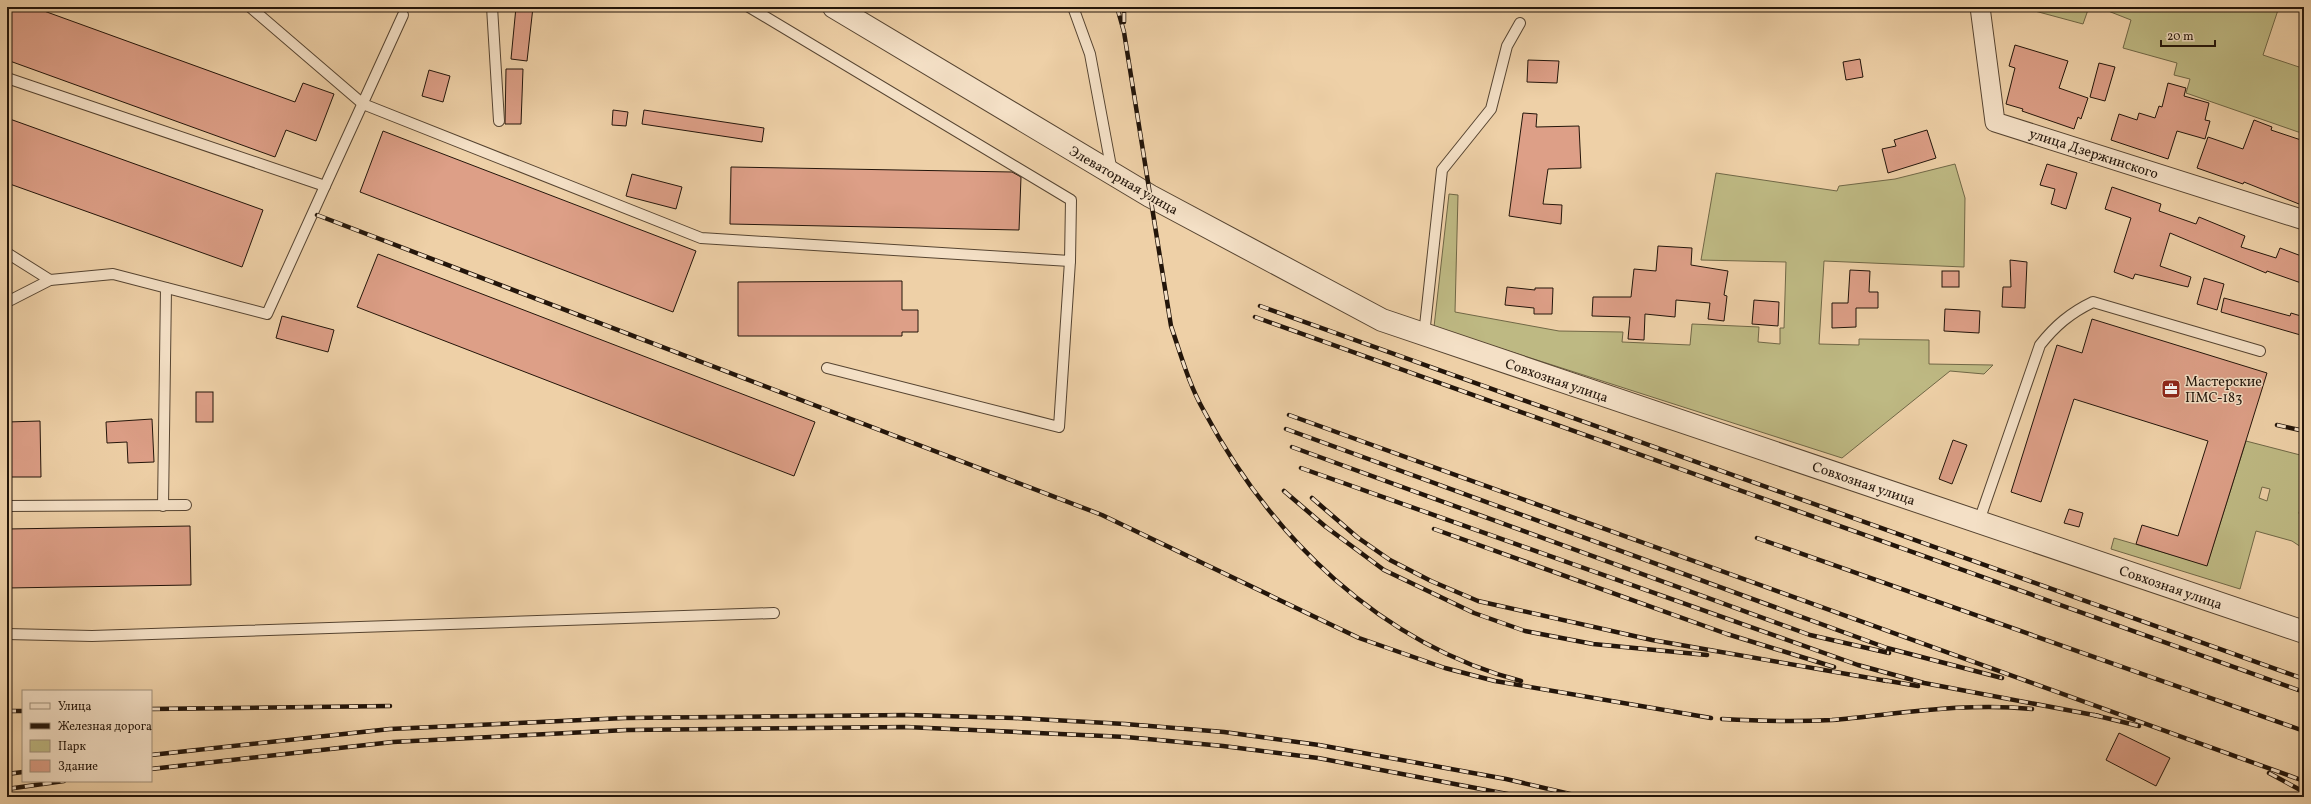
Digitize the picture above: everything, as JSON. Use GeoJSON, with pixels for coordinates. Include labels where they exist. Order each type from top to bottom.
{"type":"FeatureCollection","features":[{"type":"Feature","properties":{"kind":"street","name":"Элеваторная улица"},"geometry":{"type":"LineString","coordinates":[[834,7],[1113,175],[1382,320],[1424,335]]}},
{"type":"Feature","properties":{"kind":"street","name":"улица Дзержинского"},"geometry":{"type":"LineString","coordinates":[[1980,7],[1995,122],[2304,220]]}},
{"type":"Feature","properties":{"kind":"street","name":"Совхозная улица"},"geometry":{"type":"LineString","coordinates":[[1424,335],[1979,521],[2304,632]]}},
{"type":"Feature","properties":{"kind":"lane"},"geometry":{"type":"LineString","coordinates":[[250,7],[363,104],[701,238],[1070,261]]}},
{"type":"Feature","properties":{"kind":"lane"},"geometry":{"type":"LineString","coordinates":[[492,7],[499,122]]}},
{"type":"Feature","properties":{"kind":"lane"},"geometry":{"type":"LineString","coordinates":[[749,7],[1071,200],[1070,261],[1059,427],[827,368]]}},
{"type":"Feature","properties":{"kind":"lane"},"geometry":{"type":"LineString","coordinates":[[1073,7],[1090,54],[1113,175]]}},
{"type":"Feature","properties":{"kind":"lane"},"geometry":{"type":"LineString","coordinates":[[7,302],[50,280],[113,274],[267,314],[403,15]]}},
{"type":"Feature","properties":{"kind":"lane"},"geometry":{"type":"LineString","coordinates":[[1424,335],[1442,170],[1491,108],[1507,46],[1520,23]]}},
{"type":"Feature","properties":{"kind":"lane"},"geometry":{"type":"LineString","coordinates":[[7,78],[325,186]]}},
{"type":"Feature","properties":{"kind":"lane"},"geometry":{"type":"LineString","coordinates":[[7,253],[50,280]]}},
{"type":"Feature","properties":{"kind":"lane"},"geometry":{"type":"LineString","coordinates":[[163,506],[166,288]]}},
{"type":"Feature","properties":{"kind":"lane"},"geometry":{"type":"LineString","coordinates":[[1979,521],[2040,345],[2054,327],[2073,311],[2093,302],[2260,351]]}},
{"type":"Feature","properties":{"kind":"lane"},"geometry":{"type":"LineString","coordinates":[[7,506],[186,505]]}},
{"type":"Feature","properties":{"kind":"lane"},"geometry":{"type":"LineString","coordinates":[[7,634],[92,636],[774,614]]}},
{"type":"Feature","properties":{"kind":"green space"},"geometry":{"type":"Polygon","coordinates":[[[2020,7],[2089,7],[2083,24],[2020,7]]]}},
{"type":"Feature","properties":{"kind":"green space"},"geometry":{"type":"Polygon","coordinates":[[[2098,7],[2279,7],[2263,55],[2302,68],[2304,62],[2304,134],[2186,93],[2190,79],[2174,75],[2177,63],[2123,48],[2131,20],[2098,7]]]}},
{"type":"Feature","properties":{"kind":"green space"},"geometry":{"type":"Polygon","coordinates":[[[1955,164],[1965,198],[1964,267],[1824,261],[1819,344],[1859,345],[1859,339],[1929,340],[1929,364],[1993,365],[1984,374],[1950,371],[1842,458],[1434,327],[1449,194],[1458,195],[1455,312],[1559,331],[1623,332],[1622,342],[1690,345],[1692,324],[1759,327],[1758,342],[1780,344],[1780,328],[1784,328],[1786,262],[1701,260],[1716,173],[1837,191],[1839,186],[1895,179],[1955,164]]]}},
{"type":"Feature","properties":{"kind":"green space"},"geometry":{"type":"Polygon","coordinates":[[[2246,441],[2304,456],[2304,496],[2299,513],[2304,523],[2304,549],[2292,541],[2256,531],[2240,589],[2111,549],[2114,538],[2207,565],[2246,441]],[[2262,487],[2259,498],[2267,501],[2270,489],[2262,487]]]}},
{"type":"Feature","properties":{"kind":"building"},"geometry":{"type":"Polygon","coordinates":[[[7,7],[33,7],[295,102],[303,83],[334,94],[316,141],[286,130],[275,157],[7,60],[7,7]]]}},
{"type":"Feature","properties":{"kind":"building"},"geometry":{"type":"Polygon","coordinates":[[[516,7],[533,7],[527,61],[511,59],[516,7]]]}},
{"type":"Feature","properties":{"kind":"building"},"geometry":{"type":"Polygon","coordinates":[[[2015,45],[2068,61],[2059,88],[2088,98],[2081,119],[2078,117],[2074,129],[2006,104],[2015,68],[2009,66],[2015,45]]]}},
{"type":"Feature","properties":{"kind":"building"},"geometry":{"type":"Polygon","coordinates":[[[1860,59],[1863,77],[1846,80],[1843,62],[1860,59]]]}},
{"type":"Feature","properties":{"kind":"building"},"geometry":{"type":"Polygon","coordinates":[[[1528,60],[1559,61],[1557,83],[1527,82],[1528,60]]]}},
{"type":"Feature","properties":{"kind":"building"},"geometry":{"type":"Polygon","coordinates":[[[2099,63],[2115,67],[2105,101],[2090,97],[2099,63]]]}},
{"type":"Feature","properties":{"kind":"building"},"geometry":{"type":"Polygon","coordinates":[[[506,69],[523,69],[521,124],[505,124],[506,69]]]}},
{"type":"Feature","properties":{"kind":"building"},"geometry":{"type":"Polygon","coordinates":[[[429,70],[450,76],[443,102],[422,96],[429,70]]]}},
{"type":"Feature","properties":{"kind":"building"},"geometry":{"type":"Polygon","coordinates":[[[2168,83],[2186,88],[2184,96],[2209,103],[2205,120],[2210,121],[2205,139],[2177,131],[2168,159],[2111,140],[2119,114],[2137,120],[2139,113],[2155,118],[2159,106],[2162,107],[2168,83]]]}},
{"type":"Feature","properties":{"kind":"building"},"geometry":{"type":"Polygon","coordinates":[[[613,110],[628,112],[626,126],[612,125],[613,110]]]}},
{"type":"Feature","properties":{"kind":"building"},"geometry":{"type":"Polygon","coordinates":[[[644,110],[764,128],[762,142],[642,124],[644,110]]]}},
{"type":"Feature","properties":{"kind":"building"},"geometry":{"type":"Polygon","coordinates":[[[1523,113],[1537,114],[1536,127],[1579,126],[1581,168],[1548,169],[1543,204],[1562,205],[1561,224],[1509,216],[1523,113]]]}},
{"type":"Feature","properties":{"kind":"building"},"geometry":{"type":"Polygon","coordinates":[[[7,118],[263,210],[242,267],[7,183],[7,118]]]}},
{"type":"Feature","properties":{"kind":"building"},"geometry":{"type":"Polygon","coordinates":[[[2254,120],[2272,127],[2271,130],[2304,141],[2304,206],[2244,182],[2243,184],[2197,168],[2208,137],[2243,149],[2254,120]]]}},
{"type":"Feature","properties":{"kind":"building"},"geometry":{"type":"Polygon","coordinates":[[[1927,130],[1936,158],[1888,173],[1882,149],[1896,146],[1894,140],[1927,130]]]}},
{"type":"Feature","properties":{"kind":"building"},"geometry":{"type":"Polygon","coordinates":[[[383,131],[696,251],[673,312],[360,192],[383,131]]]}},
{"type":"Feature","properties":{"kind":"building"},"geometry":{"type":"Polygon","coordinates":[[[2047,164],[2077,173],[2066,209],[2051,204],[2055,189],[2040,185],[2047,164]]]}},
{"type":"Feature","properties":{"kind":"building"},"geometry":{"type":"Polygon","coordinates":[[[731,167],[1012,172],[1021,177],[1019,230],[730,224],[731,167]]]}},
{"type":"Feature","properties":{"kind":"building"},"geometry":{"type":"Polygon","coordinates":[[[632,174],[682,187],[676,209],[626,196],[632,174]]]}},
{"type":"Feature","properties":{"kind":"building"},"geometry":{"type":"Polygon","coordinates":[[[2112,187],[2161,204],[2159,211],[2196,224],[2199,217],[2245,236],[2241,247],[2276,258],[2280,248],[2304,257],[2304,284],[2267,271],[2266,273],[2170,233],[2160,266],[2191,277],[2188,287],[2135,274],[2133,279],[2114,272],[2131,218],[2105,209],[2112,187]]]}},
{"type":"Feature","properties":{"kind":"building"},"geometry":{"type":"Polygon","coordinates":[[[1658,246],[1692,248],[1691,265],[1728,271],[1724,295],[1727,296],[1724,321],[1708,319],[1710,303],[1676,300],[1675,317],[1645,314],[1644,340],[1628,339],[1630,317],[1592,316],[1593,297],[1631,297],[1634,269],[1656,271],[1658,246]]]}},
{"type":"Feature","properties":{"kind":"building"},"geometry":{"type":"Polygon","coordinates":[[[378,254],[815,422],[794,476],[357,307],[378,254]]]}},
{"type":"Feature","properties":{"kind":"building"},"geometry":{"type":"Polygon","coordinates":[[[2010,260],[2027,262],[2025,308],[2002,307],[2003,287],[2011,287],[2010,260]]]}},
{"type":"Feature","properties":{"kind":"building"},"geometry":{"type":"Polygon","coordinates":[[[1850,270],[1870,271],[1869,292],[1878,292],[1878,308],[1856,308],[1856,327],[1832,328],[1832,303],[1848,303],[1850,270]]]}},
{"type":"Feature","properties":{"kind":"building"},"geometry":{"type":"Polygon","coordinates":[[[1942,271],[1959,271],[1959,287],[1942,287],[1942,271]]]}},
{"type":"Feature","properties":{"kind":"building"},"geometry":{"type":"Polygon","coordinates":[[[2204,278],[2224,284],[2217,310],[2197,304],[2204,278]]]}},
{"type":"Feature","properties":{"kind":"building"},"geometry":{"type":"Polygon","coordinates":[[[902,281],[902,310],[918,310],[918,332],[902,332],[902,336],[738,336],[738,282],[902,281]]]}},
{"type":"Feature","properties":{"kind":"building"},"geometry":{"type":"Polygon","coordinates":[[[1507,287],[1535,290],[1535,288],[1553,288],[1552,314],[1534,314],[1534,308],[1505,305],[1507,287]]]}},
{"type":"Feature","properties":{"kind":"building"},"geometry":{"type":"Polygon","coordinates":[[[2224,298],[2290,316],[2291,313],[2304,317],[2304,336],[2221,312],[2224,298]]]}},
{"type":"Feature","properties":{"kind":"building"},"geometry":{"type":"Polygon","coordinates":[[[1754,300],[1779,302],[1778,326],[1752,324],[1754,300]]]}},
{"type":"Feature","properties":{"kind":"building"},"geometry":{"type":"Polygon","coordinates":[[[1945,309],[1980,311],[1979,333],[1944,331],[1945,309]]]}},
{"type":"Feature","properties":{"kind":"building"},"geometry":{"type":"Polygon","coordinates":[[[282,316],[334,330],[328,352],[276,338],[282,316]]]}},
{"type":"Feature","properties":{"kind":"building"},"geometry":{"type":"Polygon","coordinates":[[[2092,319],[2267,373],[2207,566],[2136,544],[2142,525],[2178,536],[2208,441],[2074,399],[2041,502],[2011,492],[2057,345],[2082,353],[2092,319]]]}},
{"type":"Feature","properties":{"kind":"building"},"geometry":{"type":"Polygon","coordinates":[[[196,392],[213,392],[213,422],[196,422],[196,392]]]}},
{"type":"Feature","properties":{"kind":"building"},"geometry":{"type":"Polygon","coordinates":[[[152,419],[154,462],[128,463],[127,442],[107,443],[106,422],[152,419]]]}},
{"type":"Feature","properties":{"kind":"building"},"geometry":{"type":"Polygon","coordinates":[[[40,421],[41,477],[7,477],[7,422],[40,421]]]}},
{"type":"Feature","properties":{"kind":"building"},"geometry":{"type":"Polygon","coordinates":[[[1953,440],[1967,445],[1952,484],[1939,479],[1953,440]]]}},
{"type":"Feature","properties":{"kind":"building"},"geometry":{"type":"Polygon","coordinates":[[[2069,509],[2083,513],[2079,527],[2064,523],[2069,509]]]}},
{"type":"Feature","properties":{"kind":"building"},"geometry":{"type":"Polygon","coordinates":[[[190,526],[191,585],[7,588],[7,529],[190,526]]]}},
{"type":"Feature","properties":{"kind":"building"},"geometry":{"type":"Polygon","coordinates":[[[2119,733],[2170,758],[2156,786],[2106,760],[2119,733]]]}},
{"type":"Feature","properties":{"kind":"railway"},"geometry":{"type":"LineString","coordinates":[[1117,7],[1124,32],[1171,326],[1194,391],[1231,457],[1262,501],[1297,542],[1335,579],[1376,613],[1421,641],[1470,664],[1521,681]]}},
{"type":"Feature","properties":{"kind":"railway"},"geometry":{"type":"LineString","coordinates":[[1124,7],[1124,22]]}},
{"type":"Feature","properties":{"kind":"railway"},"geometry":{"type":"LineString","coordinates":[[317,215],[1102,515],[1359,638],[1445,668],[1495,681],[1711,718]]}},
{"type":"Feature","properties":{"kind":"railway"},"geometry":{"type":"LineString","coordinates":[[1260,306],[2304,679]]}},
{"type":"Feature","properties":{"kind":"railway"},"geometry":{"type":"LineString","coordinates":[[1255,317],[2304,692]]}},
{"type":"Feature","properties":{"kind":"railway"},"geometry":{"type":"LineString","coordinates":[[1289,415],[2304,781]]}},
{"type":"Feature","properties":{"kind":"railway"},"geometry":{"type":"LineString","coordinates":[[2277,425],[2304,431]]}},
{"type":"Feature","properties":{"kind":"railway"},"geometry":{"type":"LineString","coordinates":[[1286,429],[1887,648],[2002,678]]}},
{"type":"Feature","properties":{"kind":"railway"},"geometry":{"type":"LineString","coordinates":[[1292,447],[1810,635],[1889,653]]}},
{"type":"Feature","properties":{"kind":"railway"},"geometry":{"type":"LineString","coordinates":[[1301,468],[1858,665],[1924,683],[2099,716]]}},
{"type":"Feature","properties":{"kind":"railway"},"geometry":{"type":"LineString","coordinates":[[1284,491],[1326,527],[1384,570],[1474,613],[1525,631],[1593,644],[1707,655]]}},
{"type":"Feature","properties":{"kind":"railway"},"geometry":{"type":"LineString","coordinates":[[1312,498],[1357,537],[1390,560],[1431,581],[1478,601],[1652,640],[1887,681]]}},
{"type":"Feature","properties":{"kind":"railway"},"geometry":{"type":"LineString","coordinates":[[1434,529],[1727,634],[1834,667]]}},
{"type":"Feature","properties":{"kind":"railway"},"geometry":{"type":"LineString","coordinates":[[1757,538],[2304,731]]}},
{"type":"Feature","properties":{"kind":"railway"},"geometry":{"type":"LineString","coordinates":[[1883,680],[1918,686]]}},
{"type":"Feature","properties":{"kind":"railway"},"geometry":{"type":"LineString","coordinates":[[152,709],[390,706]]}},
{"type":"Feature","properties":{"kind":"railway"},"geometry":{"type":"LineString","coordinates":[[1722,719],[1818,721],[1957,708],[2007,707],[2032,709]]}},
{"type":"Feature","properties":{"kind":"railway"},"geometry":{"type":"LineString","coordinates":[[7,711],[22,711]]}},
{"type":"Feature","properties":{"kind":"railway"},"geometry":{"type":"LineString","coordinates":[[152,755],[390,729],[625,718],[907,715],[1014,718],[1125,724],[1224,732],[1319,745],[1506,779],[1583,797]]}},
{"type":"Feature","properties":{"kind":"railway"},"geometry":{"type":"LineString","coordinates":[[2094,715],[2139,726]]}},
{"type":"Feature","properties":{"kind":"railway"},"geometry":{"type":"LineString","coordinates":[[152,769],[393,742],[627,730],[906,727],[1126,737],[1223,746],[1318,758],[1523,797]]}},
{"type":"Feature","properties":{"kind":"railway"},"geometry":{"type":"LineString","coordinates":[[7,774],[22,772]]}},
{"type":"Feature","properties":{"kind":"railway"},"geometry":{"type":"LineString","coordinates":[[2269,773],[2304,792]]}},
{"type":"Feature","properties":{"kind":"railway"},"geometry":{"type":"LineString","coordinates":[[7,789],[57,782]]}},
{"type":"Feature","properties":{"kind":"place","name":"Мастерские ПМС-183"},"geometry":{"type":"Point","coordinates":[2171,389]}}]}
